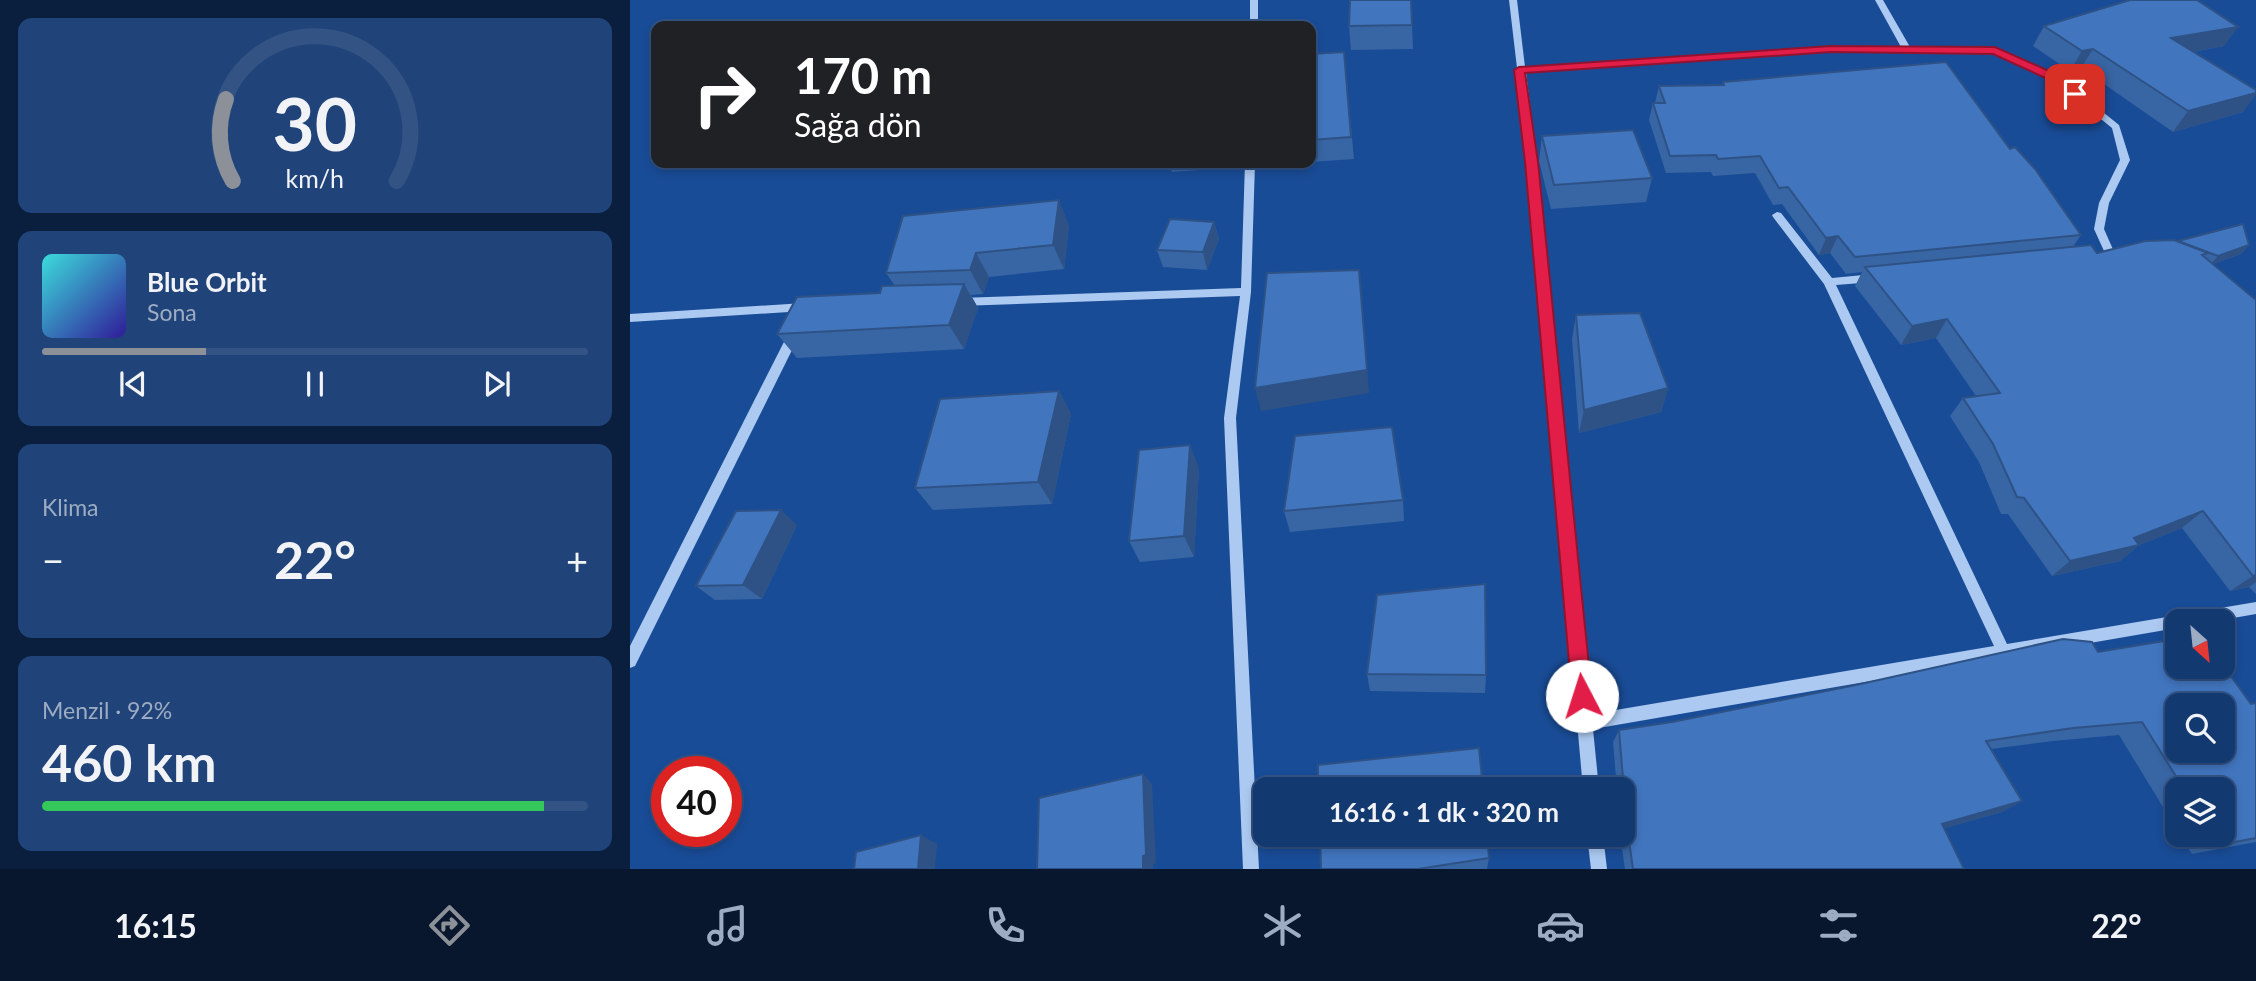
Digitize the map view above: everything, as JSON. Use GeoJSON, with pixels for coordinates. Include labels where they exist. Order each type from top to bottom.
{"type":"FeatureCollection","features":[{"type":"Feature","properties":{"kind":"street"},"geometry":{"type":"LineString","coordinates":[[1254,0],[1254,21]]}},
{"type":"Feature","properties":{"kind":"street"},"geometry":{"type":"LineString","coordinates":[[1513,0],[1533,175],[1590,777]]}},
{"type":"Feature","properties":{"kind":"street"},"geometry":{"type":"LineString","coordinates":[[1879,0],[1906,50]]}},
{"type":"Feature","properties":{"kind":"street"},"geometry":{"type":"LineString","coordinates":[[1519,70],[1831,49],[1995,51],[2054,77],[2116,127],[2125,160],[2104,203],[2099,229],[2110,254]]}},
{"type":"Feature","properties":{"kind":"street"},"geometry":{"type":"LineString","coordinates":[[1250,168],[1246,292],[1230,418],[1251,869]]}},
{"type":"Feature","properties":{"kind":"street"},"geometry":{"type":"LineString","coordinates":[[1777,215],[1829,282],[2003,650]]}},
{"type":"Feature","properties":{"kind":"street"},"geometry":{"type":"LineString","coordinates":[[2083,257],[2123,253]]}},
{"type":"Feature","properties":{"kind":"street"},"geometry":{"type":"LineString","coordinates":[[1829,282],[1882,277]]}},
{"type":"Feature","properties":{"kind":"street"},"geometry":{"type":"LineString","coordinates":[[945,302],[1246,292]]}},
{"type":"Feature","properties":{"kind":"street"},"geometry":{"type":"LineString","coordinates":[[630,318],[814,307],[630,661]]}},
{"type":"Feature","properties":{"kind":"street"},"geometry":{"type":"LineString","coordinates":[[1584,723],[2256,608]]}},
{"type":"Feature","properties":{"kind":"street"},"geometry":{"type":"LineString","coordinates":[[1596,847],[1599,869]]}},
{"type":"Feature","properties":{"kind":"building"},"geometry":{"type":"Polygon","coordinates":[[[1350,0],[1411,0],[1412,25],[1349,26],[1350,0]]]}},
{"type":"Feature","properties":{"kind":"building"},"geometry":{"type":"Polygon","coordinates":[[[2130,0],[2197,0],[2238,27],[2171,38],[2256,90],[2256,93],[2188,111],[2093,49],[2082,51],[2044,26],[2130,0]]]}},
{"type":"Feature","properties":{"kind":"building"},"geometry":{"type":"Polygon","coordinates":[[[1344,52],[1351,137],[1316,140],[1316,54],[1344,52]]]}},
{"type":"Feature","properties":{"kind":"building"},"geometry":{"type":"Polygon","coordinates":[[[1946,62],[2010,149],[2015,147],[2035,169],[2081,235],[1855,257],[1838,236],[1826,238],[1788,187],[1779,188],[1760,156],[1718,159],[1716,155],[1670,156],[1653,103],[1665,103],[1659,86],[1724,85],[1723,82],[1946,62]]]}},
{"type":"Feature","properties":{"kind":"building"},"geometry":{"type":"Polygon","coordinates":[[[1633,130],[1652,178],[1554,185],[1542,136],[1633,130]]]}},
{"type":"Feature","properties":{"kind":"building"},"geometry":{"type":"Polygon","coordinates":[[[1059,200],[1053,245],[976,253],[970,270],[886,273],[903,216],[1059,200]]]}},
{"type":"Feature","properties":{"kind":"building"},"geometry":{"type":"Polygon","coordinates":[[[1170,219],[1214,222],[1203,252],[1157,250],[1170,219]]]}},
{"type":"Feature","properties":{"kind":"building"},"geometry":{"type":"Polygon","coordinates":[[[2243,224],[2249,245],[2218,256],[2178,241],[2243,224]]]}},
{"type":"Feature","properties":{"kind":"building"},"geometry":{"type":"Polygon","coordinates":[[[2174,240],[2208,253],[2202,255],[2256,300],[2256,575],[2253,576],[2203,511],[2134,538],[2139,545],[2070,561],[2024,498],[2017,497],[1993,444],[1963,398],[2000,393],[1947,319],[1912,326],[1865,267],[2091,245],[2097,253],[2145,241],[2174,240]]]}},
{"type":"Feature","properties":{"kind":"building"},"geometry":{"type":"Polygon","coordinates":[[[1359,270],[1367,370],[1255,388],[1267,273],[1359,270]]]}},
{"type":"Feature","properties":{"kind":"building"},"geometry":{"type":"Polygon","coordinates":[[[964,284],[949,325],[777,334],[797,297],[880,293],[882,286],[964,284]]]}},
{"type":"Feature","properties":{"kind":"building"},"geometry":{"type":"Polygon","coordinates":[[[1640,313],[1668,388],[1584,410],[1576,315],[1640,313]]]}},
{"type":"Feature","properties":{"kind":"building"},"geometry":{"type":"Polygon","coordinates":[[[1059,391],[1038,482],[915,488],[940,399],[1059,391]]]}},
{"type":"Feature","properties":{"kind":"building"},"geometry":{"type":"Polygon","coordinates":[[[1392,427],[1403,500],[1284,511],[1295,436],[1392,427]]]}},
{"type":"Feature","properties":{"kind":"building"},"geometry":{"type":"Polygon","coordinates":[[[1190,445],[1184,536],[1129,541],[1139,450],[1190,445]]]}},
{"type":"Feature","properties":{"kind":"building"},"geometry":{"type":"Polygon","coordinates":[[[781,510],[743,585],[696,586],[736,511],[781,510]]]}},
{"type":"Feature","properties":{"kind":"building"},"geometry":{"type":"Polygon","coordinates":[[[1485,584],[1486,675],[1367,674],[1377,595],[1485,584]]]}},
{"type":"Feature","properties":{"kind":"building"},"geometry":{"type":"Polygon","coordinates":[[[2063,639],[2092,642],[2098,652],[2165,641],[2165,679],[2233,679],[2251,704],[2256,703],[2256,838],[2235,842],[2235,777],[2176,777],[2168,763],[2235,763],[2235,693],[2165,693],[2165,759],[2142,722],[2073,728],[1986,741],[2022,801],[1942,824],[1964,869],[1633,869],[1630,847],[1635,847],[1635,777],[1623,777],[1619,730],[1672,722],[2063,639]]]}},
{"type":"Feature","properties":{"kind":"building"},"geometry":{"type":"Polygon","coordinates":[[[1479,748],[1482,777],[1318,777],[1318,765],[1479,748]]]}},
{"type":"Feature","properties":{"kind":"building"},"geometry":{"type":"Polygon","coordinates":[[[1143,774],[1146,855],[1143,856],[1143,869],[1037,869],[1039,798],[1143,774]]]}},
{"type":"Feature","properties":{"kind":"building"},"geometry":{"type":"Polygon","coordinates":[[[921,835],[918,869],[854,869],[856,852],[921,835]]]}},
{"type":"Feature","properties":{"kind":"building"},"geometry":{"type":"Polygon","coordinates":[[[1320,847],[1488,847],[1489,858],[1418,869],[1321,869],[1320,847]]]}},
{"type":"Feature","properties":{"kind":"route"},"geometry":{"type":"LineString","coordinates":[[1582,696],[1532,162],[1519,70],[1831,49],[1995,51],[2054,77],[2075,94]]}}]}
